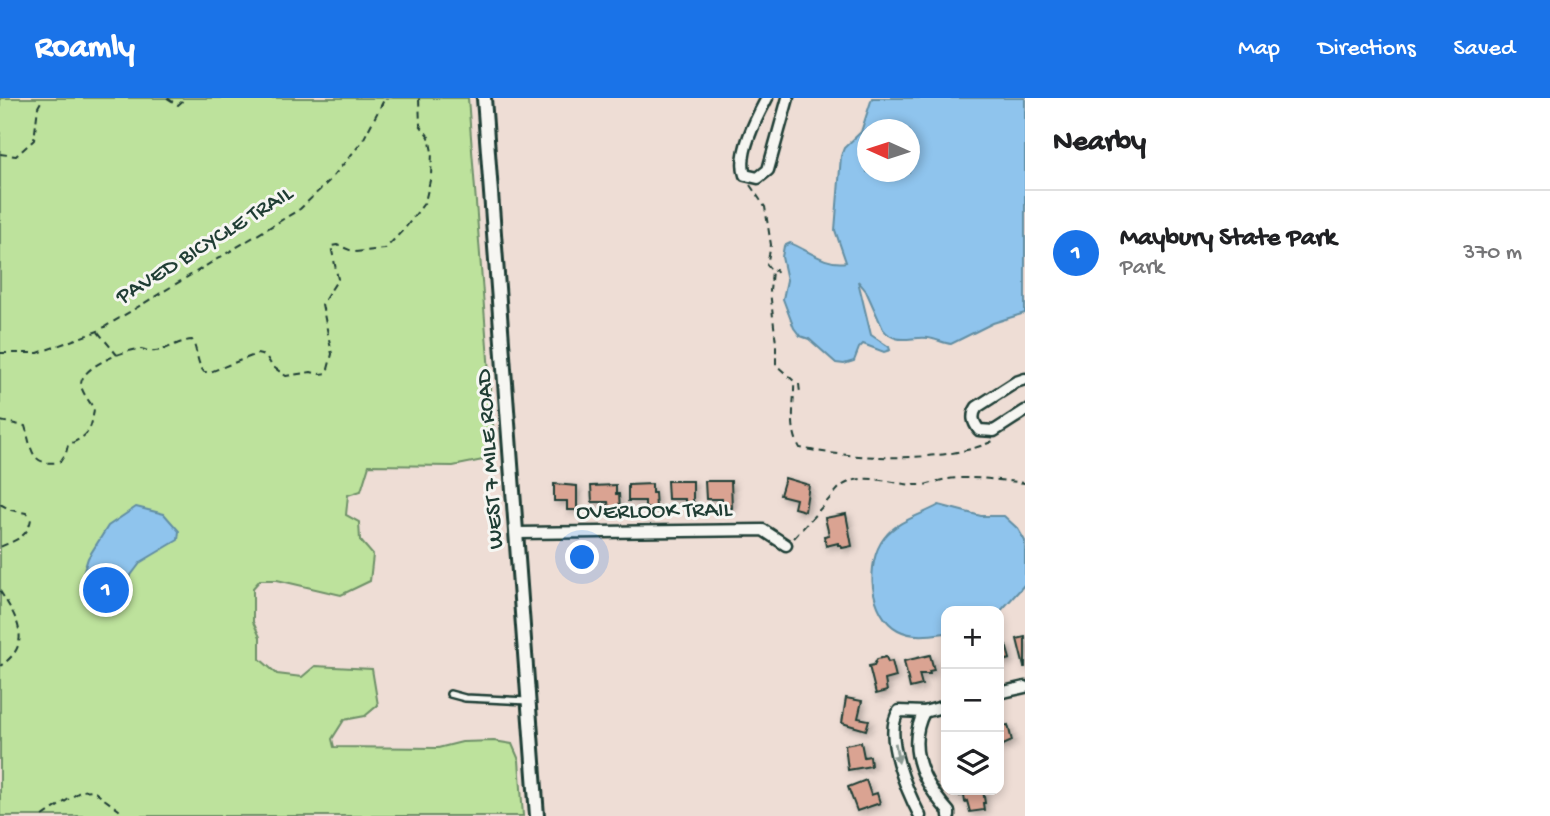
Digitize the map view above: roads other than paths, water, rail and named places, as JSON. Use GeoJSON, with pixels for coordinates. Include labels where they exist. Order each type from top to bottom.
{"type":"FeatureCollection","features":[{"type":"Feature","properties":{"kind":"street","name":"WEST 7 MILE ROAD"},"geometry":{"type":"LineString","coordinates":[[484,98],[537,816]]}},
{"type":"Feature","properties":{"kind":"street"},"geometry":{"type":"LineString","coordinates":[[767,98],[742,159],[745,175],[751,177],[758,178],[768,170],[788,98]]}},
{"type":"Feature","properties":{"kind":"street"},"geometry":{"type":"LineString","coordinates":[[1025,379],[977,407],[973,422],[979,430],[994,431],[1025,411]]}},
{"type":"Feature","properties":{"kind":"street","name":"OVERLOOK TRAIL"},"geometry":{"type":"LineString","coordinates":[[518,534],[763,530],[786,545]]}},
{"type":"Feature","properties":{"kind":"street"},"geometry":{"type":"LineString","coordinates":[[1004,692],[1025,687]]}},
{"type":"Feature","properties":{"kind":"street"},"geometry":{"type":"LineString","coordinates":[[920,816],[909,796],[898,760],[894,726],[899,712],[924,712],[941,707]]}},
{"type":"Feature","properties":{"kind":"street"},"geometry":{"type":"LineString","coordinates":[[924,712],[917,730],[917,751],[925,781],[949,812],[949,816]]}},
{"type":"Feature","properties":{"kind":"lane"},"geometry":{"type":"LineString","coordinates":[[450,694],[465,698],[529,701]]}},
{"type":"Feature","properties":{"kind":"water"},"geometry":{"type":"Polygon","coordinates":[[[872,98],[1025,98],[1025,313],[993,323],[951,344],[928,338],[898,339],[883,329],[866,291],[858,281],[871,335],[890,350],[884,352],[863,344],[854,361],[836,363],[809,339],[800,336],[794,328],[783,299],[787,280],[782,257],[784,246],[790,243],[824,260],[846,262],[835,230],[841,156],[844,148],[857,136],[857,182],[920,182],[920,119],[865,119],[872,98]]]}},
{"type":"Feature","properties":{"kind":"water"},"geometry":{"type":"Polygon","coordinates":[[[939,505],[981,516],[1004,516],[1018,529],[1025,541],[1025,584],[1004,607],[941,606],[941,633],[922,635],[898,630],[881,612],[872,574],[878,548],[884,538],[903,523],[939,505]]]}},
{"type":"Feature","properties":{"kind":"water"},"geometry":{"type":"Polygon","coordinates":[[[136,507],[164,514],[179,531],[178,540],[141,562],[110,603],[88,598],[82,577],[88,558],[108,526],[136,507]]]}},
{"type":"Feature","properties":{"kind":"place","name":"Maybury State Park"},"geometry":{"type":"Point","coordinates":[106,590]}}]}
